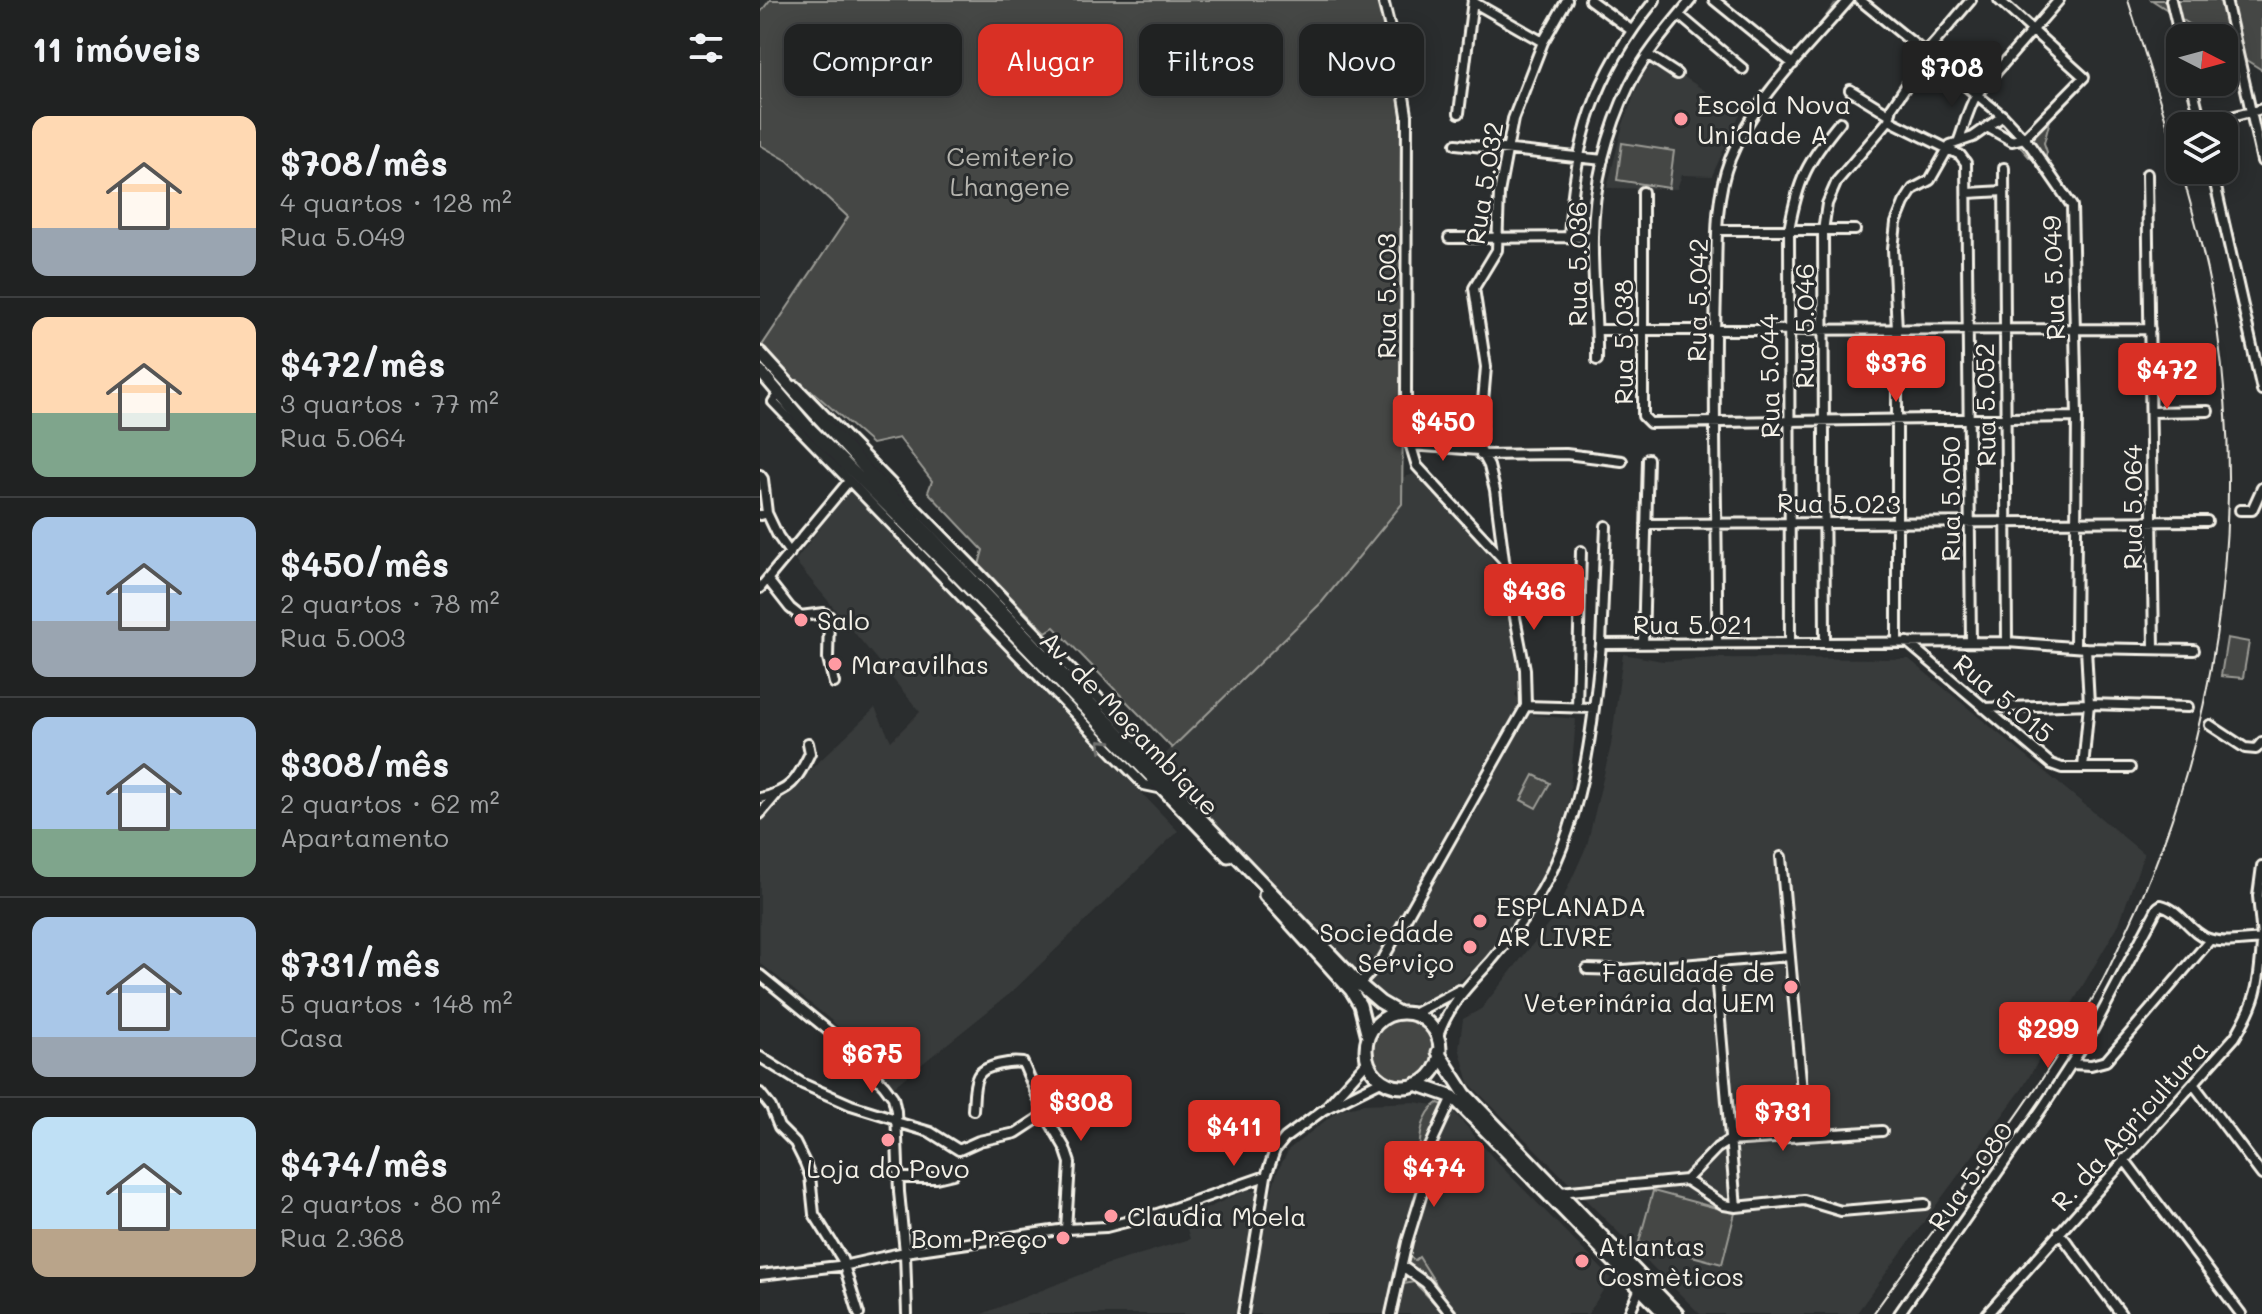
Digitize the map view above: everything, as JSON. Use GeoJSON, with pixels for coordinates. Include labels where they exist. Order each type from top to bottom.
{"type":"FeatureCollection","features":[{"type":"Feature","properties":{"kind":"highway","name":"Av. de Moçambique"},"geometry":{"type":"LineString","coordinates":[[760,353],[849,451],[1359,984],[1399,1013]]}},
{"type":"Feature","properties":{"kind":"highway","name":"Av. de Moçambique"},"geometry":{"type":"LineString","coordinates":[[760,371],[807,426],[960,578],[1260,889],[1351,990],[1360,1005],[1368,1037]]}},
{"type":"Feature","properties":{"kind":"highway"},"geometry":{"type":"LineString","coordinates":[[1399,1013],[1415,1013],[1429,1021],[1438,1036],[1438,1052],[1432,1071],[1416,1084],[1404,1087],[1381,1081],[1367,1062],[1365,1050],[1368,1037],[1380,1021],[1399,1013]]}},
{"type":"Feature","properties":{"kind":"highway"},"geometry":{"type":"LineString","coordinates":[[1438,1052],[1456,1083],[1677,1314]]}},
{"type":"Feature","properties":{"kind":"highway"},"geometry":{"type":"LineString","coordinates":[[1416,1084],[1453,1097],[1665,1314]]}},
{"type":"Feature","properties":{"kind":"street","name":"Rua 5.003"},"geometry":{"type":"LineString","coordinates":[[1383,0],[1398,60],[1407,115],[1406,399],[1410,445],[1421,472],[1504,560]]}},
{"type":"Feature","properties":{"kind":"street","name":"Rua 5.032"},"geometry":{"type":"LineString","coordinates":[[1526,706],[1525,669],[1504,560],[1495,490],[1489,466],[1480,453],[1486,372],[1474,288],[1493,258],[1505,149],[1523,89],[1543,42],[1567,0]]}},
{"type":"Feature","properties":{"kind":"street"},"geometry":{"type":"LineString","coordinates":[[1590,0],[1631,30]]}},
{"type":"Feature","properties":{"kind":"street"},"geometry":{"type":"LineString","coordinates":[[1569,237],[1577,157],[1606,73],[1631,30],[1655,0]]}},
{"type":"Feature","properties":{"kind":"street","name":"Rua 5.036"},"geometry":{"type":"LineString","coordinates":[[1597,360],[1593,237],[1603,160],[1617,112],[1631,82],[1691,0]]}},
{"type":"Feature","properties":{"kind":"street"},"geometry":{"type":"LineString","coordinates":[[1714,0],[1793,64]]}},
{"type":"Feature","properties":{"kind":"street","name":"Rua 5.042"},"geometry":{"type":"LineString","coordinates":[[1717,643],[1715,331],[1720,196],[1728,162],[1740,135],[1793,64],[1849,0]]}},
{"type":"Feature","properties":{"kind":"street","name":"Rua 5.049"},"geometry":{"type":"LineString","coordinates":[[1860,0],[2003,116],[2024,138],[2072,206],[2077,417],[2075,647]]}},
{"type":"Feature","properties":{"kind":"street"},"geometry":{"type":"LineString","coordinates":[[1871,8],[1878,0]]}},
{"type":"Feature","properties":{"kind":"street"},"geometry":{"type":"LineString","coordinates":[[1987,127],[2012,141],[2024,138],[2084,77],[1999,0]]}},
{"type":"Feature","properties":{"kind":"street"},"geometry":{"type":"LineString","coordinates":[[1959,140],[1969,115],[1968,108],[1977,94],[2059,0]]}},
{"type":"Feature","properties":{"kind":"street"},"geometry":{"type":"LineString","coordinates":[[2171,0],[2177,24]]}},
{"type":"Feature","properties":{"kind":"street"},"geometry":{"type":"LineString","coordinates":[[2226,0],[2262,161]]}},
{"type":"Feature","properties":{"kind":"street"},"geometry":{"type":"LineString","coordinates":[[1459,113],[1473,1],[1543,42]]}},
{"type":"Feature","properties":{"kind":"street"},"geometry":{"type":"LineString","coordinates":[[1925,54],[1967,1]]}},
{"type":"Feature","properties":{"kind":"street"},"geometry":{"type":"LineString","coordinates":[[1679,15],[1743,69]]}},
{"type":"Feature","properties":{"kind":"street"},"geometry":{"type":"LineString","coordinates":[[1648,55],[1677,74]]}},
{"type":"Feature","properties":{"kind":"street","name":"Rua 5.046"},"geometry":{"type":"LineString","coordinates":[[1825,643],[1823,231],[1827,204],[1837,181],[1889,117],[1921,64]]}},
{"type":"Feature","properties":{"kind":"street"},"geometry":{"type":"LineString","coordinates":[[1850,90],[1889,117],[1946,149]]}},
{"type":"Feature","properties":{"kind":"street"},"geometry":{"type":"LineString","coordinates":[[2238,115],[2262,109]]}},
{"type":"Feature","properties":{"kind":"street"},"geometry":{"type":"LineString","coordinates":[[1902,641],[1893,249],[1896,223],[1913,189],[1930,180],[1946,149],[1959,140],[1973,137],[2003,116]]}},
{"type":"Feature","properties":{"kind":"street","name":"Rua 5.044"},"geometry":{"type":"LineString","coordinates":[[1790,643],[1789,230],[1795,194],[1805,168],[1840,122]]}},
{"type":"Feature","properties":{"kind":"street"},"geometry":{"type":"LineString","coordinates":[[1456,144],[1603,160]]}},
{"type":"Feature","properties":{"kind":"street","name":"Rua 5.050"},"geometry":{"type":"LineString","coordinates":[[1946,149],[1960,155],[1966,163],[1968,193],[1971,642]]}},
{"type":"Feature","properties":{"kind":"street","name":"Rua 5.052"},"geometry":{"type":"LineString","coordinates":[[2004,168],[2007,642]]}},
{"type":"Feature","properties":{"kind":"street","name":"Rua 5.064"},"geometry":{"type":"LineString","coordinates":[[2147,174],[2154,648]]}},
{"type":"Feature","properties":{"kind":"street"},"geometry":{"type":"LineString","coordinates":[[2215,184],[2262,390]]}},
{"type":"Feature","properties":{"kind":"street"},"geometry":{"type":"LineString","coordinates":[[1968,193],[2004,191]]}},
{"type":"Feature","properties":{"kind":"street","name":"Rua 5.038"},"geometry":{"type":"LineString","coordinates":[[1643,192],[1644,419],[1650,423],[1715,422]]}},
{"type":"Feature","properties":{"kind":"street"},"geometry":{"type":"LineString","coordinates":[[1718,230],[1855,230]]}},
{"type":"Feature","properties":{"kind":"street"},"geometry":{"type":"LineString","coordinates":[[1449,238],[1593,237]]}},
{"type":"Feature","properties":{"kind":"street"},"geometry":{"type":"LineString","coordinates":[[1597,330],[2150,329]]}},
{"type":"Feature","properties":{"kind":"street"},"geometry":{"type":"LineString","coordinates":[[782,377],[793,382],[989,583],[1178,782],[1185,800]]}},
{"type":"Feature","properties":{"kind":"street"},"geometry":{"type":"LineString","coordinates":[[779,393],[773,402],[1131,773],[1144,785],[1163,789]]}},
{"type":"Feature","properties":{"kind":"street"},"geometry":{"type":"LineString","coordinates":[[2151,412],[2208,411]]}},
{"type":"Feature","properties":{"kind":"street"},"geometry":{"type":"LineString","coordinates":[[1715,422],[2077,417]]}},
{"type":"Feature","properties":{"kind":"street"},"geometry":{"type":"LineString","coordinates":[[1410,445],[1480,453],[1566,454],[1622,461]]}},
{"type":"Feature","properties":{"kind":"street"},"geometry":{"type":"LineString","coordinates":[[1643,644],[1648,459]]}},
{"type":"Feature","properties":{"kind":"street"},"geometry":{"type":"LineString","coordinates":[[760,475],[763,479],[764,514],[790,553]]}},
{"type":"Feature","properties":{"kind":"street"},"geometry":{"type":"LineString","coordinates":[[760,588],[849,481]]}},
{"type":"Feature","properties":{"kind":"street"},"geometry":{"type":"LineString","coordinates":[[2240,510],[2252,510],[2262,488]]}},
{"type":"Feature","properties":{"kind":"street","name":"Rua 5.023"},"geometry":{"type":"LineString","coordinates":[[1646,524],[2207,521]]}},
{"type":"Feature","properties":{"kind":"street"},"geometry":{"type":"LineString","coordinates":[[1601,644],[1606,526]]}},
{"type":"Feature","properties":{"kind":"street"},"geometry":{"type":"LineString","coordinates":[[1577,707],[1581,551]]}},
{"type":"Feature","properties":{"kind":"street"},"geometry":{"type":"LineString","coordinates":[[768,580],[800,616],[824,613],[829,616],[828,658],[834,683]]}},
{"type":"Feature","properties":{"kind":"street","name":"Rua 5.015"},"geometry":{"type":"LineString","coordinates":[[1902,641],[2051,764],[2062,768],[2130,768]]}},
{"type":"Feature","properties":{"kind":"street","name":"Rua 5.021"},"geometry":{"type":"LineString","coordinates":[[1469,982],[1507,942],[1545,886],[1572,820],[1593,708],[1601,644],[2007,642],[2086,648],[2194,650]]}},
{"type":"Feature","properties":{"kind":"street"},"geometry":{"type":"LineString","coordinates":[[2083,768],[2089,704],[2086,648]]}},
{"type":"Feature","properties":{"kind":"street"},"geometry":{"type":"LineString","coordinates":[[1983,708],[2089,704],[2188,707]]}},
{"type":"Feature","properties":{"kind":"street"},"geometry":{"type":"LineString","coordinates":[[1359,984],[1383,959],[1526,706],[1593,708]]}},
{"type":"Feature","properties":{"kind":"street"},"geometry":{"type":"LineString","coordinates":[[2210,725],[2248,749],[2256,749],[2262,742]]}},
{"type":"Feature","properties":{"kind":"street"},"geometry":{"type":"LineString","coordinates":[[760,814],[776,795],[797,781],[810,753],[808,743]]}},
{"type":"Feature","properties":{"kind":"street"},"geometry":{"type":"LineString","coordinates":[[760,798],[776,795]]}},
{"type":"Feature","properties":{"kind":"street"},"geometry":{"type":"LineString","coordinates":[[1781,857],[1806,1136]]}},
{"type":"Feature","properties":{"kind":"street","name":"R. da Agricultura"},"geometry":{"type":"LineString","coordinates":[[1993,1312],[2059,1232],[2235,1037],[2251,1010],[2259,985],[2262,940],[2258,896],[2262,866]]}},
{"type":"Feature","properties":{"kind":"street","name":"Rua 5.080"},"geometry":{"type":"LineString","coordinates":[[1899,1314],[2090,1035],[2158,907],[2170,908],[2210,940]]}},
{"type":"Feature","properties":{"kind":"street"},"geometry":{"type":"LineString","coordinates":[[2071,1064],[2091,1065],[2106,1061],[2210,940],[2262,940]]}},
{"type":"Feature","properties":{"kind":"street"},"geometry":{"type":"LineString","coordinates":[[1587,969],[1623,970],[1789,956]]}},
{"type":"Feature","properties":{"kind":"street"},"geometry":{"type":"LineString","coordinates":[[1715,962],[1736,1207]]}},
{"type":"Feature","properties":{"kind":"street"},"geometry":{"type":"LineString","coordinates":[[761,978],[829,1031],[884,1085],[895,1105],[907,1314]]}},
{"type":"Feature","properties":{"kind":"street"},"geometry":{"type":"LineString","coordinates":[[1415,1013],[1445,999],[1469,982]]}},
{"type":"Feature","properties":{"kind":"street"},"geometry":{"type":"LineString","coordinates":[[1438,1036],[1451,1005],[1469,982]]}},
{"type":"Feature","properties":{"kind":"street"},"geometry":{"type":"LineString","coordinates":[[760,1057],[803,1084],[851,1105],[930,1132],[959,1150],[979,1141],[1016,1133],[1045,1114]]}},
{"type":"Feature","properties":{"kind":"street"},"geometry":{"type":"LineString","coordinates":[[973,1110],[978,1077],[983,1071],[1019,1061],[1023,1063],[1070,1163],[1062,1229]]}},
{"type":"Feature","properties":{"kind":"street"},"geometry":{"type":"LineString","coordinates":[[1323,1110],[1367,1062]]}},
{"type":"Feature","properties":{"kind":"street"},"geometry":{"type":"LineString","coordinates":[[1243,1314],[1266,1176],[1275,1150],[1285,1138],[1323,1110],[1381,1081]]}},
{"type":"Feature","properties":{"kind":"street"},"geometry":{"type":"LineString","coordinates":[[2194,1085],[2262,1175]]}},
{"type":"Feature","properties":{"kind":"street"},"geometry":{"type":"LineString","coordinates":[[760,1093],[771,1107],[779,1127],[795,1143],[805,1163],[810,1176],[814,1214],[845,1265],[859,1314]]}},
{"type":"Feature","properties":{"kind":"street"},"geometry":{"type":"LineString","coordinates":[[1391,1314],[1427,1177],[1428,1151],[1453,1097]]}},
{"type":"Feature","properties":{"kind":"street"},"geometry":{"type":"LineString","coordinates":[[1686,1180],[1728,1141],[1882,1131]]}},
{"type":"Feature","properties":{"kind":"street"},"geometry":{"type":"LineString","coordinates":[[2124,1159],[2241,1314]]}},
{"type":"Feature","properties":{"kind":"street"},"geometry":{"type":"LineString","coordinates":[[898,1178],[936,1178],[953,1174]]}},
{"type":"Feature","properties":{"kind":"street"},"geometry":{"type":"LineString","coordinates":[[760,1275],[845,1265],[905,1252],[1062,1229],[1106,1227],[1157,1214],[1266,1176]]}},
{"type":"Feature","properties":{"kind":"street"},"geometry":{"type":"LineString","coordinates":[[1560,1192],[1686,1180],[1724,1205],[1736,1207],[1804,1200],[1841,1211],[1925,1204]]}},
{"type":"Feature","properties":{"kind":"street"},"geometry":{"type":"LineString","coordinates":[[2059,1232],[2121,1314]]}},
{"type":"Feature","properties":{"kind":"street"},"geometry":{"type":"LineString","coordinates":[[1402,1266],[1426,1283],[1451,1314]]}},
{"type":"Feature","properties":{"kind":"street"},"geometry":{"type":"LineString","coordinates":[[1629,1314],[1640,1288]]}},
{"type":"Feature","properties":{"kind":"shaded area","name":"Escola Nova Unidade A"},"geometry":{"type":"Polygon","coordinates":[[[1654,57],[1740,114],[1712,176],[1682,175],[1677,189],[1607,188],[1623,124],[1638,85],[1654,57]]]}},
{"type":"Feature","properties":{"kind":"shaded area"},"geometry":{"type":"Polygon","coordinates":[[[1414,474],[1466,524],[1486,548],[1501,577],[1522,682],[1515,695],[1534,715],[1576,719],[1569,802],[1552,857],[1514,923],[1479,964],[1455,985],[1428,1002],[1403,1004],[1384,996],[1357,976],[1157,762],[1322,602],[1402,505],[1402,478],[1414,474]]]}},
{"type":"Feature","properties":{"kind":"shaded area"},"geometry":{"type":"Polygon","coordinates":[[[850,488],[1178,831],[1012,992],[892,1088],[832,1021],[760,963],[760,818],[875,708],[891,741],[920,712],[795,561],[850,488]]]}},
{"type":"Feature","properties":{"kind":"shaded area","name":"Faculdade de Veterinária da UEM"},"geometry":{"type":"Polygon","coordinates":[[[1623,654],[1663,661],[1718,658],[1909,659],[2144,854],[2119,924],[2022,1089],[1856,1314],[1700,1314],[1469,1083],[1459,1048],[1463,1019],[1481,1009],[1555,916],[1587,845],[1611,745],[1623,654]]]}},
{"type":"Feature","properties":{"kind":"shaded area"},"geometry":{"type":"Polygon","coordinates":[[[1414,1102],[1441,1106],[1456,1114],[1495,1160],[1611,1278],[1588,1314],[982,1314],[1105,1265],[1190,1239],[1184,1219],[1240,1193],[1249,1190],[1271,1193],[1289,1149],[1339,1110],[1363,1104],[1414,1102]]]}},
{"type":"Feature","properties":{"kind":"green space","name":"Cemiterio Lhangene"},"geometry":{"type":"Polygon","coordinates":[[[770,0],[1379,0],[1385,24],[1299,24],[1299,96],[1402,96],[1406,145],[1402,504],[1322,602],[1172,748],[1054,627],[1046,632],[979,565],[983,550],[928,492],[932,481],[899,438],[872,444],[812,391],[803,391],[761,347],[848,217],[788,161],[760,145],[760,13],[770,0]]]}},
{"type":"Feature","properties":{"kind":"green space"},"geometry":{"type":"Polygon","coordinates":[[[2152,0],[2262,0],[2262,70],[2238,55],[2238,24],[2189,24],[2152,0]]]}},
{"type":"Feature","properties":{"kind":"green space"},"geometry":{"type":"Polygon","coordinates":[[[2044,113],[2050,120],[2044,143],[2047,152],[2042,166],[2017,143],[2044,113]]]}},
{"type":"Feature","properties":{"kind":"green space"},"geometry":{"type":"Polygon","coordinates":[[[1622,143],[1674,151],[1669,188],[1617,180],[1622,143]]]}},
{"type":"Feature","properties":{"kind":"green space"},"geometry":{"type":"Polygon","coordinates":[[[2227,638],[2249,642],[2243,678],[2221,676],[2227,638]]]}},
{"type":"Feature","properties":{"kind":"green space"},"geometry":{"type":"Polygon","coordinates":[[[1534,775],[1550,783],[1536,808],[1521,800],[1534,775]]]}},
{"type":"Feature","properties":{"kind":"green space"},"geometry":{"type":"Polygon","coordinates":[[[1398,1012],[1412,1012],[1424,1017],[1434,1027],[1439,1046],[1434,1065],[1424,1075],[1412,1080],[1398,1080],[1386,1075],[1376,1065],[1371,1053],[1371,1039],[1376,1027],[1386,1017],[1398,1012]]]}},
{"type":"Feature","properties":{"kind":"green space"},"geometry":{"type":"Polygon","coordinates":[[[1438,1103],[1451,1107],[1427,1150],[1424,1173],[1418,1167],[1421,1132],[1427,1115],[1438,1103]]]}},
{"type":"Feature","properties":{"kind":"green space"},"geometry":{"type":"Polygon","coordinates":[[[1653,1191],[1735,1213],[1722,1264],[1639,1242],[1653,1191]]]}},
{"type":"Feature","properties":{"kind":"green space"},"geometry":{"type":"Polygon","coordinates":[[[1408,1256],[1415,1260],[1419,1257],[1455,1314],[1445,1314],[1414,1282],[1404,1284],[1408,1256]]]}},
{"type":"Feature","properties":{"kind":"waterway"},"geometry":{"type":"LineString","coordinates":[[1822,26],[1836,6]]}},
{"type":"Feature","properties":{"kind":"waterway"},"geometry":{"type":"LineString","coordinates":[[1457,97],[1463,50]]}},
{"type":"Feature","properties":{"kind":"railway"},"geometry":{"type":"LineString","coordinates":[[2128,0],[2166,121]]}},
{"type":"Feature","properties":{"kind":"railway"},"geometry":{"type":"LineString","coordinates":[[1873,1314],[2017,1115],[2097,991],[2157,859],[2182,786],[2202,711],[2216,635],[2225,559],[2228,482],[2225,405],[2214,308],[2185,184]]}},
{"type":"Feature","properties":{"kind":"place","name":"Escola Nova Unidade A"},"geometry":{"type":"Point","coordinates":[1681,119]}},
{"type":"Feature","properties":{"kind":"place","name":"Salo"},"geometry":{"type":"Point","coordinates":[801,620]}},
{"type":"Feature","properties":{"kind":"place","name":"Maravilhas"},"geometry":{"type":"Point","coordinates":[835,664]}},
{"type":"Feature","properties":{"kind":"place","name":"ESPLANADA AR LIVRE"},"geometry":{"type":"Point","coordinates":[1480,921]}},
{"type":"Feature","properties":{"kind":"place","name":"Sociedade Serviço"},"geometry":{"type":"Point","coordinates":[1470,947]}},
{"type":"Feature","properties":{"kind":"place","name":"Faculdade de Veterinária da UEM"},"geometry":{"type":"Point","coordinates":[1791,987]}},
{"type":"Feature","properties":{"kind":"place","name":"Loja do Povo"},"geometry":{"type":"Point","coordinates":[888,1140]}},
{"type":"Feature","properties":{"kind":"place","name":"Claudia Moela"},"geometry":{"type":"Point","coordinates":[1111,1216]}},
{"type":"Feature","properties":{"kind":"place","name":"Bom Preço"},"geometry":{"type":"Point","coordinates":[1063,1238]}},
{"type":"Feature","properties":{"kind":"place","name":"Atlantas Cosmèticos"},"geometry":{"type":"Point","coordinates":[1582,1261]}}]}
